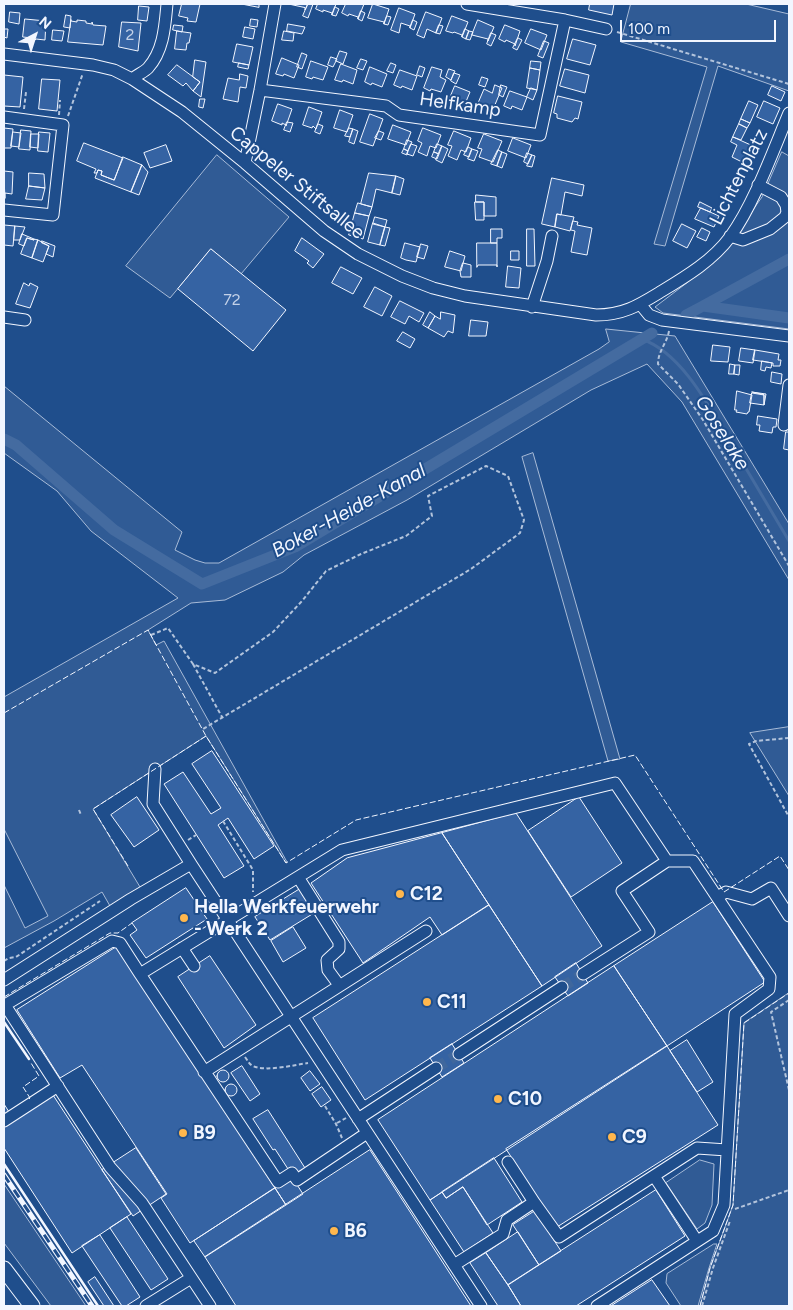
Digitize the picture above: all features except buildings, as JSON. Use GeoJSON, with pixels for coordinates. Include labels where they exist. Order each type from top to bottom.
{"type":"FeatureCollection","features":[{"type":"Feature","properties":{"kind":"main road"},"geometry":{"type":"LineString","coordinates":[[4,1269],[32,1306]]}},
{"type":"Feature","properties":{"kind":"street"},"geometry":{"type":"LineString","coordinates":[[132,79],[148,68],[164,38],[167,4]]}},
{"type":"Feature","properties":{"kind":"street"},"geometry":{"type":"LineString","coordinates":[[245,163],[260,90],[274,4]]}},
{"type":"Feature","properties":{"kind":"street"},"geometry":{"type":"LineString","coordinates":[[467,4],[565,20],[606,29]]}},
{"type":"Feature","properties":{"kind":"street","name":"Helfkamp"},"geometry":{"type":"LineString","coordinates":[[260,90],[386,106],[400,115],[540,134],[565,20]]}},
{"type":"Feature","properties":{"kind":"street","name":"Cappeler Stiftsallee"},"geometry":{"type":"LineString","coordinates":[[4,54],[86,64],[114,70],[132,79],[182,112],[324,231],[358,254],[402,276],[433,288],[465,296],[596,315],[612,315],[640,304]]}},
{"type":"Feature","properties":{"kind":"street","name":"Lichtenplatz"},"geometry":{"type":"LineString","coordinates":[[640,304],[688,276],[714,254],[730,236],[758,185],[789,113]]}},
{"type":"Feature","properties":{"kind":"street"},"geometry":{"type":"LineString","coordinates":[[4,118],[63,125],[53,215],[4,210]]}},
{"type":"Feature","properties":{"kind":"street"},"geometry":{"type":"LineString","coordinates":[[730,236],[743,240],[770,229],[785,217],[787,212],[786,205],[781,197],[758,185]]}},
{"type":"Feature","properties":{"kind":"street"},"geometry":{"type":"LineString","coordinates":[[532,307],[549,256],[552,236]]}},
{"type":"Feature","properties":{"kind":"street"},"geometry":{"type":"LineString","coordinates":[[640,304],[649,315],[662,320],[789,336]]}},
{"type":"Feature","properties":{"kind":"street"},"geometry":{"type":"LineString","coordinates":[[4,317],[25,320]]}},
{"type":"Feature","properties":{"kind":"street"},"geometry":{"type":"LineString","coordinates":[[784,425],[789,385]]}},
{"type":"Feature","properties":{"kind":"street"},"geometry":{"type":"LineString","coordinates":[[155,769],[153,804],[481,1306]]}},
{"type":"Feature","properties":{"kind":"street"},"geometry":{"type":"LineString","coordinates":[[140,974],[342,850],[615,783],[667,861]]}},
{"type":"Feature","properties":{"kind":"street"},"geometry":{"type":"LineString","coordinates":[[583,974],[649,932],[622,891],[667,861],[692,861],[770,976],[769,989],[735,1014],[724,1205],[713,1231],[597,1306]]}},
{"type":"Feature","properties":{"kind":"street"},"geometry":{"type":"LineString","coordinates":[[4,980],[191,864]]}},
{"type":"Feature","properties":{"kind":"street"},"geometry":{"type":"LineString","coordinates":[[298,877],[339,942],[338,949],[327,960],[328,970],[339,985]]}},
{"type":"Feature","properties":{"kind":"street"},"geometry":{"type":"LineString","coordinates":[[717,897],[726,892],[752,899],[771,888],[789,916]]}},
{"type":"Feature","properties":{"kind":"street"},"geometry":{"type":"LineString","coordinates":[[204,1072],[241,1044],[291,1016],[426,932]]}},
{"type":"Feature","properties":{"kind":"street"},"geometry":{"type":"LineString","coordinates":[[210,1306],[142,1203],[110,1167],[58,1086],[34,1058],[4,1006],[112,941],[120,942],[278,1182],[292,1173],[297,1180],[368,1133]]}},
{"type":"Feature","properties":{"kind":"street"},"geometry":{"type":"LineString","coordinates":[[182,948],[194,966]]}},
{"type":"Feature","properties":{"kind":"street"},"geometry":{"type":"LineString","coordinates":[[459,1054],[562,987]]}},
{"type":"Feature","properties":{"kind":"street"},"geometry":{"type":"LineString","coordinates":[[358,1118],[436,1068]]}},
{"type":"Feature","properties":{"kind":"street"},"geometry":{"type":"LineString","coordinates":[[4,1121],[58,1086]]}},
{"type":"Feature","properties":{"kind":"street"},"geometry":{"type":"LineString","coordinates":[[508,1162],[558,1238],[697,1148],[727,1150]]}},
{"type":"Feature","properties":{"kind":"street"},"geometry":{"type":"LineString","coordinates":[[654,1176],[697,1241]]}},
{"type":"Feature","properties":{"kind":"street"},"geometry":{"type":"LineString","coordinates":[[454,1265],[503,1234],[508,1220],[534,1202]]}},
{"type":"Feature","properties":{"kind":"street"},"geometry":{"type":"LineString","coordinates":[[146,1306],[191,1278]]}},
{"type":"Feature","properties":{"kind":"path"},"geometry":{"type":"LineString","coordinates":[[606,29],[789,84]]}},
{"type":"Feature","properties":{"kind":"path"},"geometry":{"type":"LineString","coordinates":[[63,125],[66,124],[86,64]]}},
{"type":"Feature","properties":{"kind":"path"},"geometry":{"type":"LineString","coordinates":[[24,119],[26,92]]}},
{"type":"Feature","properties":{"kind":"path"},"geometry":{"type":"LineString","coordinates":[[667,340],[658,356],[658,364],[678,384],[703,420],[789,566]]}},
{"type":"Feature","properties":{"kind":"path"},"geometry":{"type":"LineString","coordinates":[[193,664],[215,673],[273,632],[302,601],[326,571],[361,554],[406,536],[432,516],[428,496],[444,486],[486,466],[508,476],[524,520],[520,533],[471,569],[203,729]]}},
{"type":"Feature","properties":{"kind":"path"},"geometry":{"type":"LineString","coordinates":[[150,635],[168,628],[193,664],[222,717]]}},
{"type":"Feature","properties":{"kind":"path"},"geometry":{"type":"LineString","coordinates":[[789,738],[756,741],[748,744],[789,818]]}},
{"type":"Feature","properties":{"kind":"path"},"geometry":{"type":"LineString","coordinates":[[78,810],[81,815]]}},
{"type":"Feature","properties":{"kind":"path"},"geometry":{"type":"LineString","coordinates":[[223,821],[253,870],[253,904]]}},
{"type":"Feature","properties":{"kind":"path"},"geometry":{"type":"LineString","coordinates":[[4,961],[8,958],[16,957],[100,902]]}},
{"type":"Feature","properties":{"kind":"path"},"geometry":{"type":"LineString","coordinates":[[789,1000],[771,1012],[789,1090]]}},
{"type":"Feature","properties":{"kind":"path"},"geometry":{"type":"LineString","coordinates":[[241,1044],[250,1064],[255,1067],[268,1068],[320,1061]]}},
{"type":"Feature","properties":{"kind":"path"},"geometry":{"type":"LineString","coordinates":[[325,1106],[348,1146]]}},
{"type":"Feature","properties":{"kind":"path"},"geometry":{"type":"LineString","coordinates":[[702,1306],[713,1268],[735,1208],[789,1190]]}},
{"type":"Feature","properties":{"kind":"shaded area"},"geometry":{"type":"Polygon","coordinates":[[[631,4],[746,4],[789,14],[789,91],[718,66],[665,246],[654,244],[707,67],[621,42],[631,4]]]}},
{"type":"Feature","properties":{"kind":"shaded area"},"geometry":{"type":"Polygon","coordinates":[[[782,152],[789,156],[789,329],[663,313],[655,307],[688,282],[725,249],[762,197],[782,152]]]}},
{"type":"Feature","properties":{"kind":"shaded area"},"geometry":{"type":"Polygon","coordinates":[[[217,155],[289,217],[241,274],[211,249],[170,298],[126,266],[217,155]]]}},
{"type":"Feature","properties":{"kind":"shaded area"},"geometry":{"type":"Polygon","coordinates":[[[606,329],[675,336],[789,524],[789,580],[682,402],[647,364],[591,390],[407,500],[304,555],[283,572],[225,600],[191,603],[148,630],[156,645],[164,641],[286,863],[206,736],[93,809],[140,887],[110,906],[102,892],[4,948],[4,885],[25,928],[48,916],[4,829],[4,697],[178,598],[91,531],[57,491],[4,453],[4,386],[182,532],[175,550],[205,563],[219,563],[599,349],[609,342],[606,329]]]}},
{"type":"Feature","properties":{"kind":"shaded area"},"geometry":{"type":"Polygon","coordinates":[[[533,453],[620,759],[608,761],[522,457],[533,453]]]}},
{"type":"Feature","properties":{"kind":"shaded area"},"geometry":{"type":"Polygon","coordinates":[[[789,727],[789,796],[750,733],[789,727]]]}},
{"type":"Feature","properties":{"kind":"shaded area"},"geometry":{"type":"Polygon","coordinates":[[[789,993],[789,1306],[700,1306],[710,1268],[733,1205],[744,1023],[789,993]]]}},
{"type":"Feature","properties":{"kind":"shaded area"},"geometry":{"type":"Polygon","coordinates":[[[700,1160],[714,1164],[712,1205],[705,1223],[697,1229],[666,1183],[700,1160]]]}},
{"type":"Feature","properties":{"kind":"shaded area"},"geometry":{"type":"Polygon","coordinates":[[[4,1184],[86,1306],[51,1306],[4,1243],[4,1184]]]}},
{"type":"Feature","properties":{"kind":"shaded area"},"geometry":{"type":"Polygon","coordinates":[[[714,1244],[717,1244],[698,1306],[681,1306],[666,1283],[667,1274],[714,1244]]]}},
{"type":"Feature","properties":{"kind":"waterway"},"geometry":{"type":"LineString","coordinates":[[703,306],[789,259]]}},
{"type":"Feature","properties":{"kind":"waterway","name":"Boker-Heide-Kanal"},"geometry":{"type":"LineString","coordinates":[[686,315],[703,306],[789,318]]}},
{"type":"Feature","properties":{"kind":"waterway","name":"Boker-Heide-Kanal"},"geometry":{"type":"LineString","coordinates":[[4,439],[16,445],[114,530],[202,584],[295,547],[652,333]]}},
{"type":"Feature","properties":{"kind":"waterway","name":"Goselake"},"geometry":{"type":"LineString","coordinates":[[641,339],[657,346],[671,358],[697,388],[789,541]]}},
{"type":"Feature","properties":{"kind":"tunnel"},"geometry":{"type":"LineString","coordinates":[[562,987],[583,974]]}},
{"type":"Feature","properties":{"kind":"tunnel"},"geometry":{"type":"LineString","coordinates":[[436,1068],[459,1054]]}},
{"type":"Feature","properties":{"kind":"railway"},"geometry":{"type":"LineString","coordinates":[[4,1175],[92,1306]]}},
{"type":"Feature","properties":{"kind":"fence"},"geometry":{"type":"LineString","coordinates":[[4,713],[148,630],[206,736],[286,863],[356,820],[635,755],[724,892],[780,856],[789,870]]}},
{"type":"Feature","properties":{"kind":"fence"},"geometry":{"type":"LineString","coordinates":[[128,866],[93,809],[206,736]]}},
{"type":"Feature","properties":{"kind":"fence"},"geometry":{"type":"LineString","coordinates":[[4,997],[110,933],[118,933],[132,923]]}},
{"type":"Feature","properties":{"kind":"fence"},"geometry":{"type":"LineString","coordinates":[[700,1306],[710,1268],[733,1205],[744,1023],[789,993]]}},
{"type":"Feature","properties":{"kind":"fence"},"geometry":{"type":"LineString","coordinates":[[29,1099],[23,1087],[39,1076],[31,1063]]}},
{"type":"Feature","properties":{"kind":"wall"},"geometry":{"type":"LineString","coordinates":[[4,1022],[29,1059]]}},
{"type":"Feature","properties":{"kind":"wall"},"geometry":{"type":"LineString","coordinates":[[4,1164],[98,1306]]}},
{"type":"Feature","properties":{"kind":"place","name":"C12"},"geometry":{"type":"Point","coordinates":[400,894]}},
{"type":"Feature","properties":{"kind":"place","name":"Hella Werkfeuerwehr - Werk 2"},"geometry":{"type":"Point","coordinates":[184,918]}},
{"type":"Feature","properties":{"kind":"place","name":"C11"},"geometry":{"type":"Point","coordinates":[427,1002]}},
{"type":"Feature","properties":{"kind":"place","name":"C10"},"geometry":{"type":"Point","coordinates":[498,1099]}},
{"type":"Feature","properties":{"kind":"place","name":"B9"},"geometry":{"type":"Point","coordinates":[183,1133]}},
{"type":"Feature","properties":{"kind":"place","name":"C9"},"geometry":{"type":"Point","coordinates":[612,1137]}},
{"type":"Feature","properties":{"kind":"place","name":"B6"},"geometry":{"type":"Point","coordinates":[334,1231]}}]}
